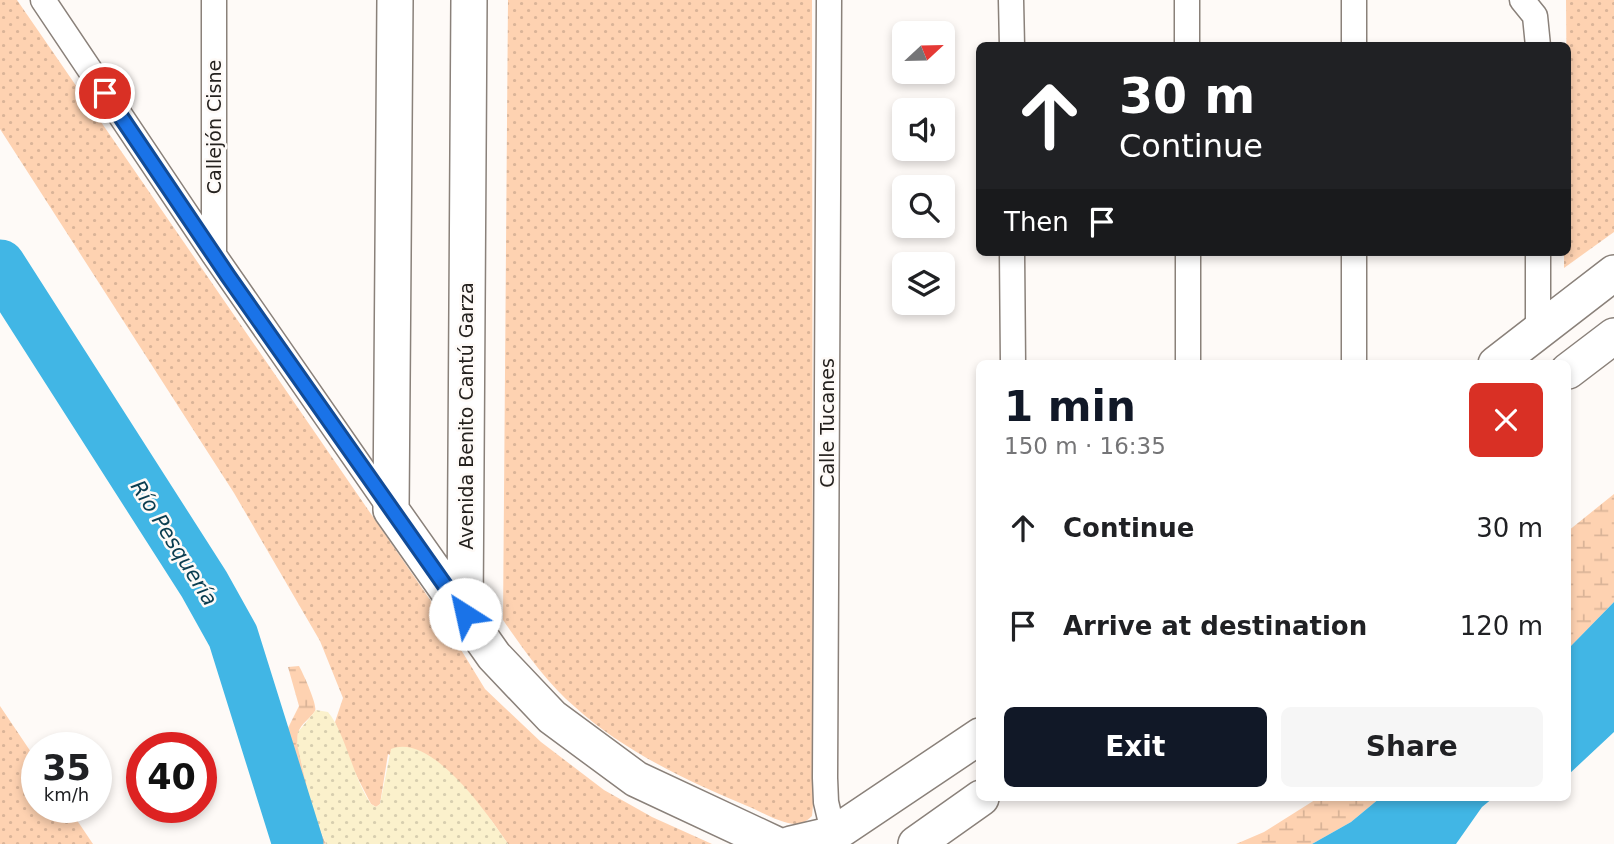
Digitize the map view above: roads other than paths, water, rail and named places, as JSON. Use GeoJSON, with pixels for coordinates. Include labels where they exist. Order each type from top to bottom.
{"type":"FeatureCollection","features":[{"type":"Feature","properties":{"kind":"street"},"geometry":{"type":"LineString","coordinates":[[43,0],[391,510]]}},
{"type":"Feature","properties":{"kind":"street","name":"Callejón Cisne"},"geometry":{"type":"LineString","coordinates":[[214,0],[214,254]]}},
{"type":"Feature","properties":{"kind":"street"},"geometry":{"type":"LineString","coordinates":[[391,510],[395,0]]}},
{"type":"Feature","properties":{"kind":"street","name":"Avenida Benito Cantú Garza"},"geometry":{"type":"LineString","coordinates":[[465,614],[469,0]]}},
{"type":"Feature","properties":{"kind":"street","name":"Calle Tucanes"},"geometry":{"type":"LineString","coordinates":[[829,0],[825,778],[826,802],[835,839]]}},
{"type":"Feature","properties":{"kind":"street"},"geometry":{"type":"LineString","coordinates":[[1012,0],[1012,42]]}},
{"type":"Feature","properties":{"kind":"street"},"geometry":{"type":"LineString","coordinates":[[1187,0],[1187,42]]}},
{"type":"Feature","properties":{"kind":"street"},"geometry":{"type":"LineString","coordinates":[[1354,0],[1354,42]]}},
{"type":"Feature","properties":{"kind":"street"},"geometry":{"type":"LineString","coordinates":[[1522,0],[1535,16],[1538,42]]}},
{"type":"Feature","properties":{"kind":"street"},"geometry":{"type":"LineString","coordinates":[[1012,256],[1013,360]]}},
{"type":"Feature","properties":{"kind":"street"},"geometry":{"type":"LineString","coordinates":[[1188,256],[1188,360]]}},
{"type":"Feature","properties":{"kind":"street"},"geometry":{"type":"LineString","coordinates":[[1354,256],[1354,360]]}},
{"type":"Feature","properties":{"kind":"street"},"geometry":{"type":"LineString","coordinates":[[1538,256],[1538,332]]}},
{"type":"Feature","properties":{"kind":"street"},"geometry":{"type":"LineString","coordinates":[[1501,360],[1614,273]]}},
{"type":"Feature","properties":{"kind":"street"},"geometry":{"type":"LineString","coordinates":[[1571,369],[1614,336]]}},
{"type":"Feature","properties":{"kind":"street","name":"Avenida Benito Cantú Garza"},"geometry":{"type":"LineString","coordinates":[[391,510],[465,614]]}},
{"type":"Feature","properties":{"kind":"street"},"geometry":{"type":"LineString","coordinates":[[465,614],[494,656],[524,690],[552,717],[595,749],[636,779],[775,844]]}},
{"type":"Feature","properties":{"kind":"street"},"geometry":{"type":"LineString","coordinates":[[791,844],[835,839],[976,739]]}},
{"type":"Feature","properties":{"kind":"street"},"geometry":{"type":"LineString","coordinates":[[916,844],[977,801]]}},
{"type":"Feature","properties":{"kind":"water"},"geometry":{"type":"Polygon","coordinates":[[[1614,602],[1614,732],[1571,772],[1571,646],[1614,602]]]}},
{"type":"Feature","properties":{"kind":"water"},"geometry":{"type":"Polygon","coordinates":[[[1376,801],[1489,801],[1482,807],[1456,844],[1312,844],[1351,822],[1376,801]]]}},
{"type":"Feature","properties":{"kind":"waterway","name":"Río Pesquería"},"geometry":{"type":"LineString","coordinates":[[0,265],[204,584],[233,636],[298,844]]}}]}
